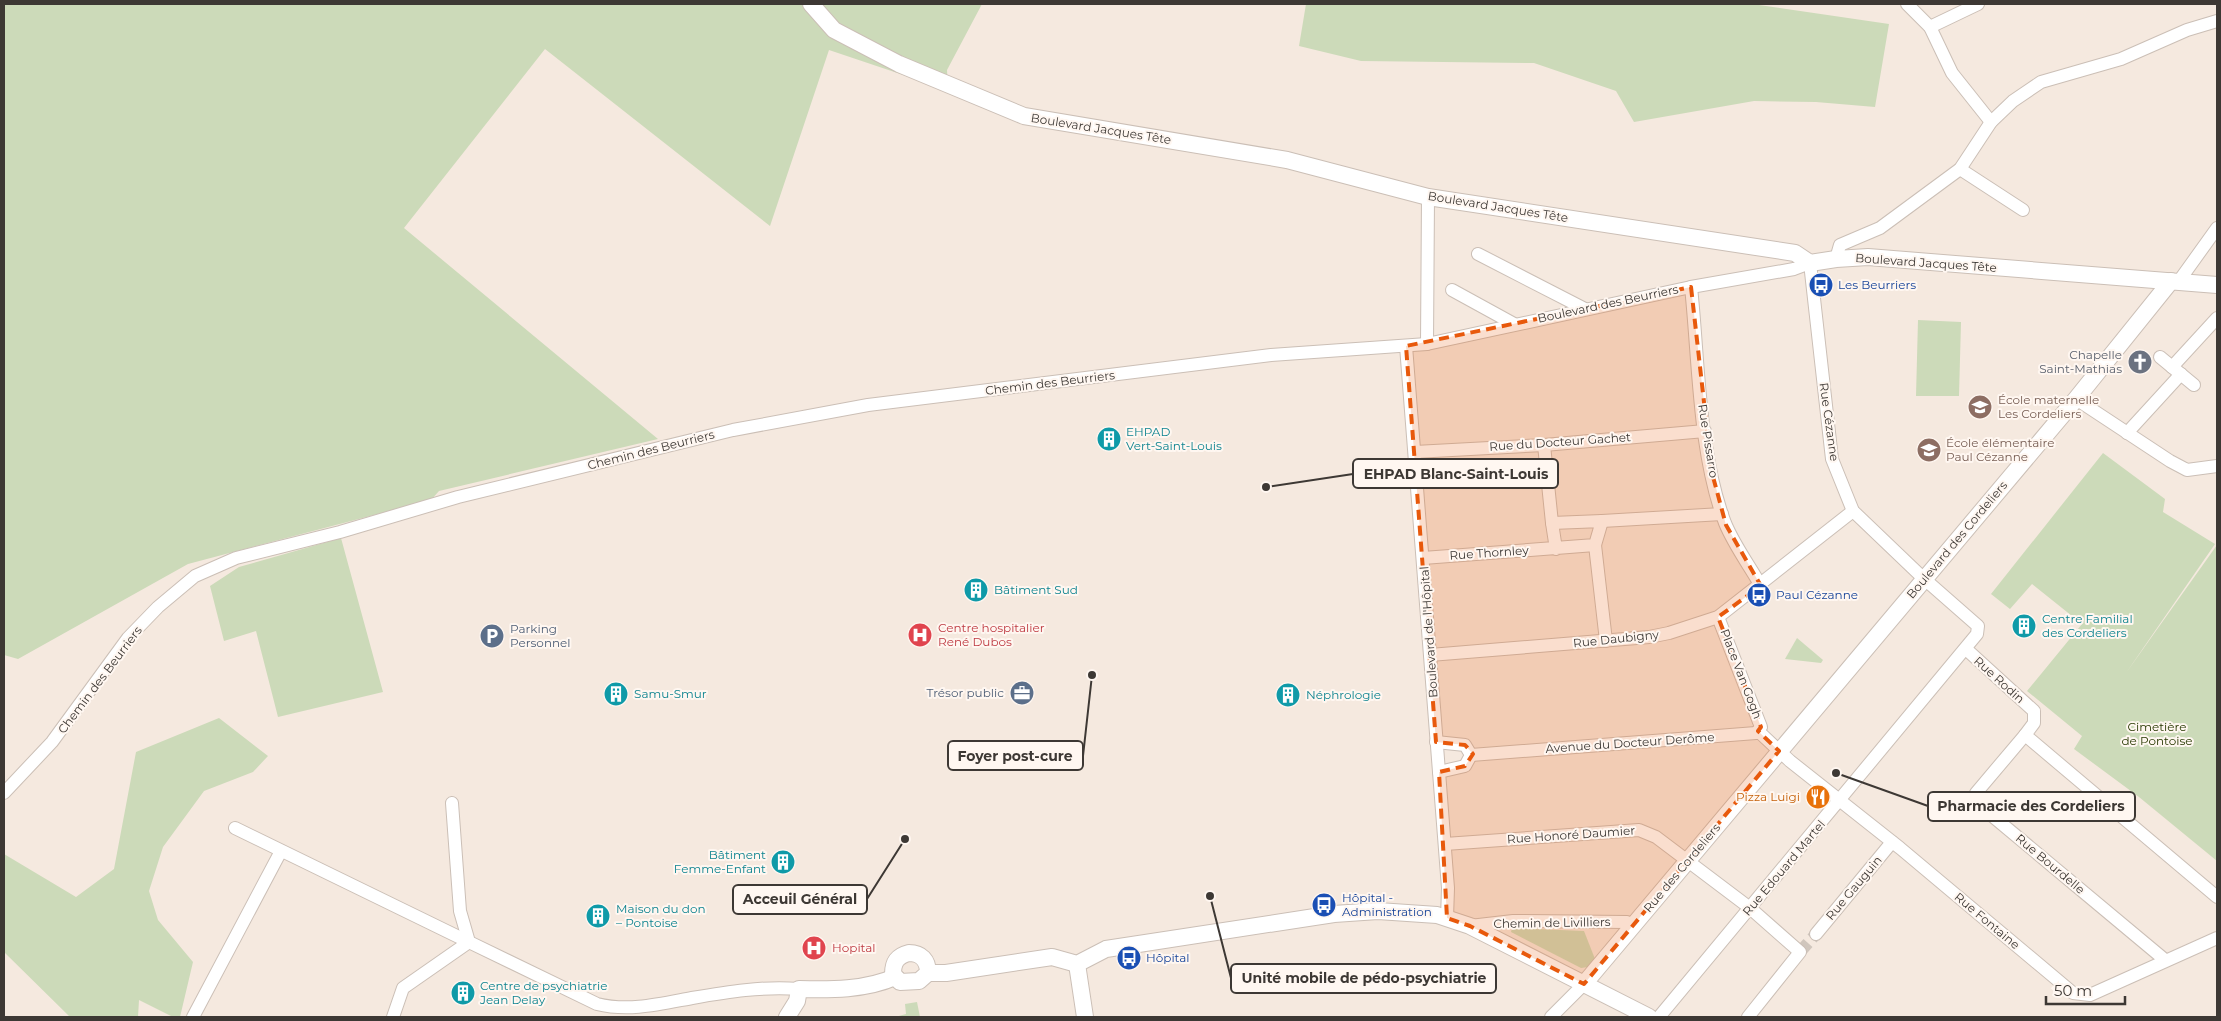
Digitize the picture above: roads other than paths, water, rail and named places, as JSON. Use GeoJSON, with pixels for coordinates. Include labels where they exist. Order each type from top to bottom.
{"type":"FeatureCollection","features":[{"type":"Feature","properties":{"kind":"street","name":"Boulevard Jacques Tête"},"geometry":{"type":"LineString","coordinates":[[811,4],[822,19],[834,30],[899,64],[1024,116],[1287,160],[1428,197],[1795,253],[1810,263],[1868,257],[2217,285]]}},
{"type":"Feature","properties":{"kind":"street"},"geometry":{"type":"LineString","coordinates":[[1907,4],[1930,27],[1952,73],[1991,122]]}},
{"type":"Feature","properties":{"kind":"street"},"geometry":{"type":"LineString","coordinates":[[1930,27],[1978,4]]}},
{"type":"Feature","properties":{"kind":"street"},"geometry":{"type":"LineString","coordinates":[[1836,259],[1840,245],[1880,228],[1960,169],[1991,122],[2013,101],[2041,82],[2121,58],[2187,30],[2217,21]]}},
{"type":"Feature","properties":{"kind":"street"},"geometry":{"type":"LineString","coordinates":[[1960,169],[2023,210]]}},
{"type":"Feature","properties":{"kind":"street"},"geometry":{"type":"LineString","coordinates":[[1427,344],[1428,197]]}},
{"type":"Feature","properties":{"kind":"street"},"geometry":{"type":"LineString","coordinates":[[2175,281],[2217,228]]}},
{"type":"Feature","properties":{"kind":"street"},"geometry":{"type":"LineString","coordinates":[[1478,254],[1584,309]]}},
{"type":"Feature","properties":{"kind":"street","name":"Boulevard des Beurriers"},"geometry":{"type":"LineString","coordinates":[[1406,346],[1427,344],[1691,286],[1794,269],[1810,263]]}},
{"type":"Feature","properties":{"kind":"street","name":"Rue Cézanne"},"geometry":{"type":"LineString","coordinates":[[1810,263],[1832,459],[1853,511],[1924,578]]}},
{"type":"Feature","properties":{"kind":"street","name":"Boulevard des Cordeliers"},"geometry":{"type":"LineString","coordinates":[[1780,751],[2175,281]]}},
{"type":"Feature","properties":{"kind":"street","name":"Rue Pissarro"},"geometry":{"type":"LineString","coordinates":[[1691,286],[1705,430],[1712,473],[1726,525],[1761,586]]}},
{"type":"Feature","properties":{"kind":"street"},"geometry":{"type":"LineString","coordinates":[[1452,290],[1514,324]]}},
{"type":"Feature","properties":{"kind":"street"},"geometry":{"type":"LineString","coordinates":[[2127,433],[2217,318]]}},
{"type":"Feature","properties":{"kind":"street","name":"Boulevard de l'Hôpital"},"geometry":{"type":"LineString","coordinates":[[1406,346],[1445,844],[1448,888],[1447,918]]}},
{"type":"Feature","properties":{"kind":"street","name":"Chemin des Beurriers"},"geometry":{"type":"LineString","coordinates":[[4,793],[52,742],[128,638],[158,607],[195,576],[236,558],[340,532],[430,504],[659,446],[868,405],[1271,355],[1406,346]]}},
{"type":"Feature","properties":{"kind":"street"},"geometry":{"type":"LineString","coordinates":[[2160,357],[2194,385]]}},
{"type":"Feature","properties":{"kind":"street"},"geometry":{"type":"LineString","coordinates":[[2076,399],[2187,470],[2217,466]]}},
{"type":"Feature","properties":{"kind":"street","name":"Rue du Docteur Gachet"},"geometry":{"type":"LineString","coordinates":[[1415,452],[1544,445],[1705,430]]}},
{"type":"Feature","properties":{"kind":"street"},"geometry":{"type":"LineString","coordinates":[[1544,445],[1556,549]]}},
{"type":"Feature","properties":{"kind":"street","name":"Rue Daubigny"},"geometry":{"type":"LineString","coordinates":[[1430,655],[1606,641],[1669,633],[1718,617],[1761,586],[1853,511]]}},
{"type":"Feature","properties":{"kind":"street"},"geometry":{"type":"LineString","coordinates":[[1552,523],[1722,514]]}},
{"type":"Feature","properties":{"kind":"street"},"geometry":{"type":"LineString","coordinates":[[1602,521],[1595,545],[1606,641]]}},
{"type":"Feature","properties":{"kind":"street","name":"Rue Thornley"},"geometry":{"type":"LineString","coordinates":[[1423,558],[1595,545]]}},
{"type":"Feature","properties":{"kind":"street","name":"Rue Rodin"},"geometry":{"type":"LineString","coordinates":[[1924,578],[1978,626],[1977,634],[1966,649],[2034,711],[2034,723],[2025,735]]}},
{"type":"Feature","properties":{"kind":"street","name":"Place Van Gogh"},"geometry":{"type":"LineString","coordinates":[[1718,617],[1761,727],[1758,731]]}},
{"type":"Feature","properties":{"kind":"street","name":"Rue Edouard Martel"},"geometry":{"type":"LineString","coordinates":[[1659,1017],[1966,649]]}},
{"type":"Feature","properties":{"kind":"street"},"geometry":{"type":"LineString","coordinates":[[1758,731],[1780,751]]}},
{"type":"Feature","properties":{"kind":"street","name":"Avenue du Docteur Derôme"},"geometry":{"type":"LineString","coordinates":[[1472,754],[1756,733],[1758,731]]}},
{"type":"Feature","properties":{"kind":"street"},"geometry":{"type":"LineString","coordinates":[[2025,735],[2217,896]]}},
{"type":"Feature","properties":{"kind":"street","name":"Rue Bourdelle"},"geometry":{"type":"LineString","coordinates":[[2025,735],[1976,792],[1978,804],[2165,960]]}},
{"type":"Feature","properties":{"kind":"street"},"geometry":{"type":"LineString","coordinates":[[1436,742],[1465,744],[1472,754],[1465,766],[1439,772]]}},
{"type":"Feature","properties":{"kind":"street","name":"Rue Fontaine"},"geometry":{"type":"LineString","coordinates":[[1780,751],[2073,993],[2090,995],[2217,938]]}},
{"type":"Feature","properties":{"kind":"street","name":"Rue des Cordeliers"},"geometry":{"type":"LineString","coordinates":[[1584,984],[1780,751]]}},
{"type":"Feature","properties":{"kind":"street"},"geometry":{"type":"LineString","coordinates":[[452,803],[460,912],[469,942]]}},
{"type":"Feature","properties":{"kind":"street"},"geometry":{"type":"LineString","coordinates":[[234,828],[597,1004],[615,1009],[635,1008],[721,993],[780,987],[822,990],[880,984],[895,977]]}},
{"type":"Feature","properties":{"kind":"street","name":"Rue Honoré Daumier"},"geometry":{"type":"LineString","coordinates":[[1445,844],[1639,830],[1656,837],[1689,860],[1750,908],[1800,952],[1748,1017]]}},
{"type":"Feature","properties":{"kind":"street","name":"Rue Gauguin"},"geometry":{"type":"LineString","coordinates":[[1816,934],[1892,842]]}},
{"type":"Feature","properties":{"kind":"street"},"geometry":{"type":"LineString","coordinates":[[193,1017],[281,851]]}},
{"type":"Feature","properties":{"kind":"street"},"geometry":{"type":"LineString","coordinates":[[928,973],[923,957],[916,953],[900,956],[895,962],[895,977],[900,982],[910,982],[919,981],[928,973],[946,973],[1052,957],[1077,964],[1106,949],[1334,914],[1378,911],[1447,918],[1470,926],[1649,1017]]}},
{"type":"Feature","properties":{"kind":"street","name":"Chemin de Livilliers"},"geometry":{"type":"LineString","coordinates":[[1470,926],[1513,921],[1627,922],[1633,925]]}},
{"type":"Feature","properties":{"kind":"street"},"geometry":{"type":"LineString","coordinates":[[393,1017],[402,988],[469,942]]}},
{"type":"Feature","properties":{"kind":"street"},"geometry":{"type":"LineString","coordinates":[[1077,964],[1085,1017]]}},
{"type":"Feature","properties":{"kind":"street"},"geometry":{"type":"LineString","coordinates":[[1551,1017],[1584,984]]}},
{"type":"Feature","properties":{"kind":"street"},"geometry":{"type":"LineString","coordinates":[[787,1017],[797,1001],[799,989]]}},
{"type":"Feature","properties":{"kind":"tunnel"},"geometry":{"type":"LineString","coordinates":[[1800,952],[1816,934]]}},
{"type":"Feature","properties":{"kind":"place","name":"Les Beurriers"},"geometry":{"type":"Point","coordinates":[1821,285]}},
{"type":"Feature","properties":{"kind":"place","name":"Chapelle Saint-Mathias"},"geometry":{"type":"Point","coordinates":[2140,362]}},
{"type":"Feature","properties":{"kind":"place","name":"École maternelle Les Cordeliers"},"geometry":{"type":"Point","coordinates":[1980,407]}},
{"type":"Feature","properties":{"kind":"place","name":"EHPAD Vert-Saint-Louis"},"geometry":{"type":"Point","coordinates":[1109,439]}},
{"type":"Feature","properties":{"kind":"place","name":"École élémentaire Paul Cézanne"},"geometry":{"type":"Point","coordinates":[1929,450]}},
{"type":"Feature","properties":{"kind":"place","name":"EHPAD Blanc-Saint-Louis"},"geometry":{"type":"Point","coordinates":[1266,487]}},
{"type":"Feature","properties":{"kind":"place","name":"Bâtiment Sud"},"geometry":{"type":"Point","coordinates":[976,590]}},
{"type":"Feature","properties":{"kind":"place","name":"Paul Cézanne"},"geometry":{"type":"Point","coordinates":[1759,595]}},
{"type":"Feature","properties":{"kind":"place","name":"Centre Familial des Cordeliers"},"geometry":{"type":"Point","coordinates":[2024,626]}},
{"type":"Feature","properties":{"kind":"place","name":"Centre hospitalier René Dubos"},"geometry":{"type":"Point","coordinates":[920,635]}},
{"type":"Feature","properties":{"kind":"place","name":"Parking Personnel"},"geometry":{"type":"Point","coordinates":[492,636]}},
{"type":"Feature","properties":{"kind":"place","name":"Foyer post-cure"},"geometry":{"type":"Point","coordinates":[1092,675]}},
{"type":"Feature","properties":{"kind":"place","name":"Trésor public"},"geometry":{"type":"Point","coordinates":[1022,693]}},
{"type":"Feature","properties":{"kind":"place","name":"Samu-Smur"},"geometry":{"type":"Point","coordinates":[616,694]}},
{"type":"Feature","properties":{"kind":"place","name":"Néphrologie"},"geometry":{"type":"Point","coordinates":[1288,695]}},
{"type":"Feature","properties":{"kind":"place","name":"Pharmacie des Cordeliers"},"geometry":{"type":"Point","coordinates":[1836,773]}},
{"type":"Feature","properties":{"kind":"place","name":"Pizza Luigi"},"geometry":{"type":"Point","coordinates":[1818,797]}},
{"type":"Feature","properties":{"kind":"place","name":"Acceuil Général"},"geometry":{"type":"Point","coordinates":[905,839]}},
{"type":"Feature","properties":{"kind":"place","name":"Bâtiment Femme-Enfant"},"geometry":{"type":"Point","coordinates":[783,862]}},
{"type":"Feature","properties":{"kind":"place","name":"Unité mobile de pédo-psychiatrie"},"geometry":{"type":"Point","coordinates":[1210,896]}},
{"type":"Feature","properties":{"kind":"place","name":"Hôpital - Administration"},"geometry":{"type":"Point","coordinates":[1324,905]}},
{"type":"Feature","properties":{"kind":"place","name":"Maison du don – Pontoise"},"geometry":{"type":"Point","coordinates":[598,916]}},
{"type":"Feature","properties":{"kind":"place","name":"Hopital"},"geometry":{"type":"Point","coordinates":[814,948]}},
{"type":"Feature","properties":{"kind":"place","name":"Hôpital"},"geometry":{"type":"Point","coordinates":[1129,958]}},
{"type":"Feature","properties":{"kind":"place","name":"Centre de psychiatrie Jean Delay"},"geometry":{"type":"Point","coordinates":[463,993]}},
{"type":"Feature","properties":{"kind":"park label","name":"Cimetière de Pontoise"},"geometry":{"type":"Point","coordinates":[2157,734]}}]}
